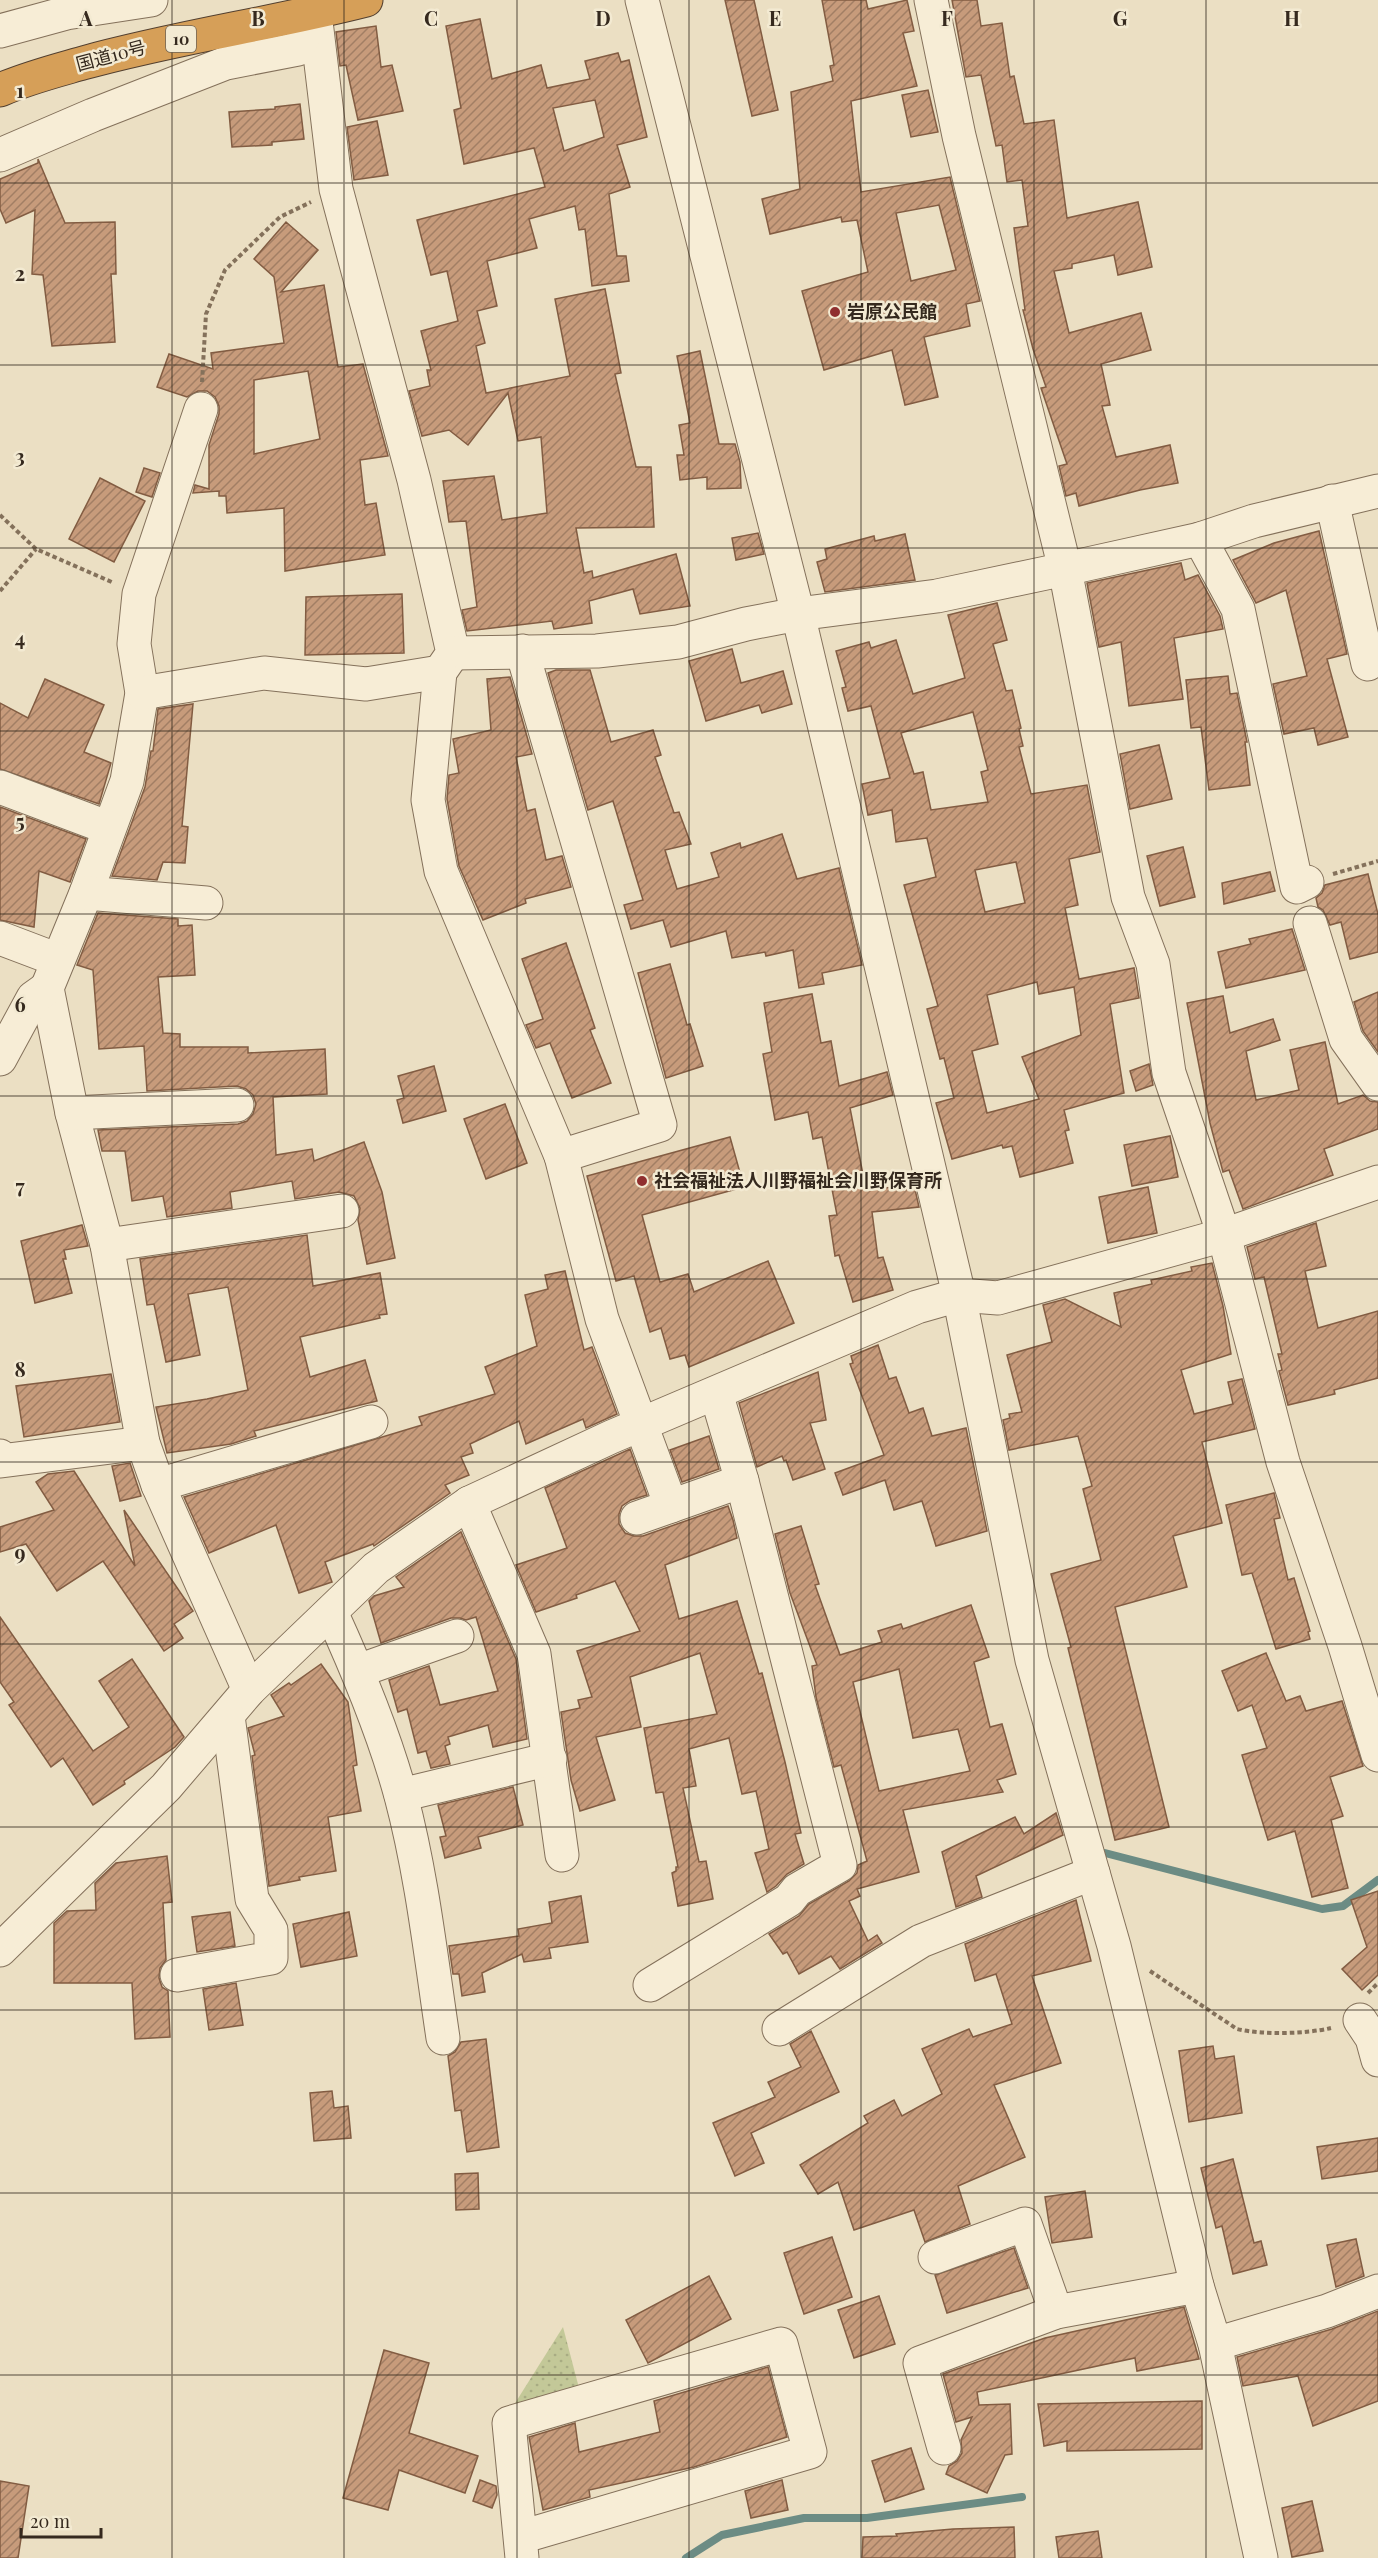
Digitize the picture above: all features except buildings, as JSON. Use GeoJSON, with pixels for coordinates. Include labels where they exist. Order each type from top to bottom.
{"type":"FeatureCollection","features":[{"type":"Feature","properties":{"kind":"highway","name":"国道10号"},"geometry":{"type":"LineString","coordinates":[[0,90],[20,81],[146,45],[311,7],[366,0]]}},
{"type":"Feature","properties":{"kind":"street"},"geometry":{"type":"LineString","coordinates":[[0,32],[66,13],[151,0]]}},
{"type":"Feature","properties":{"kind":"street"},"geometry":{"type":"LineString","coordinates":[[642,0],[798,614],[959,1295],[1032,1660],[1114,1946],[1197,2286],[1215,2344],[1261,2558]]}},
{"type":"Feature","properties":{"kind":"street"},"geometry":{"type":"LineString","coordinates":[[931,0],[959,136],[1065,570],[1128,897],[1153,964],[1168,1073],[1224,1235],[1283,1462],[1345,1646],[1378,1755]]}},
{"type":"Feature","properties":{"kind":"street"},"geometry":{"type":"LineString","coordinates":[[0,155],[93,115],[226,63],[298,49],[311,7]]}},
{"type":"Feature","properties":{"kind":"street"},"geometry":{"type":"LineString","coordinates":[[311,7],[336,189],[414,480],[446,662],[428,800],[441,871],[561,1156],[602,1319],[671,1506]]}},
{"type":"Feature","properties":{"kind":"street"},"geometry":{"type":"LineString","coordinates":[[0,1059],[33,998],[53,974],[86,893],[127,781],[142,693],[134,644],[139,594],[201,410]]}},
{"type":"Feature","properties":{"kind":"street"},"geometry":{"type":"LineString","coordinates":[[142,693],[264,673],[366,684],[446,662],[522,651],[597,651],[678,642],[798,614],[937,596],[1065,570],[1200,539],[1254,521],[1378,491]]}},
{"type":"Feature","properties":{"kind":"street"},"geometry":{"type":"LineString","coordinates":[[1332,501],[1368,664]]}},
{"type":"Feature","properties":{"kind":"street"},"geometry":{"type":"LineString","coordinates":[[1200,539],[1238,609],[1297,887],[1307,882]]}},
{"type":"Feature","properties":{"kind":"street"},"geometry":{"type":"LineString","coordinates":[[522,651],[660,1125],[561,1156]]}},
{"type":"Feature","properties":{"kind":"street"},"geometry":{"type":"LineString","coordinates":[[0,787],[109,828]]}},
{"type":"Feature","properties":{"kind":"street"},"geometry":{"type":"LineString","coordinates":[[86,893],[206,903]]}},
{"type":"Feature","properties":{"kind":"street"},"geometry":{"type":"LineString","coordinates":[[1310,923],[1346,1039],[1378,1084]]}},
{"type":"Feature","properties":{"kind":"street"},"geometry":{"type":"LineString","coordinates":[[0,938],[53,974],[72,1113],[107,1245],[142,1443],[158,1485],[249,1690]]}},
{"type":"Feature","properties":{"kind":"street"},"geometry":{"type":"LineString","coordinates":[[72,1113],[237,1105]]}},
{"type":"Feature","properties":{"kind":"street"},"geometry":{"type":"LineString","coordinates":[[0,1950],[166,1787],[249,1690],[376,1568],[469,1503],[642,1425],[917,1308],[959,1295],[998,1298],[1224,1235],[1378,1182]]}},
{"type":"Feature","properties":{"kind":"street"},"geometry":{"type":"LineString","coordinates":[[107,1245],[342,1211]]}},
{"type":"Feature","properties":{"kind":"street"},"geometry":{"type":"LineString","coordinates":[[650,1985],[789,1900],[797,1890],[840,1865],[742,1481],[716,1393]]}},
{"type":"Feature","properties":{"kind":"street"},"geometry":{"type":"LineString","coordinates":[[158,1485],[371,1422]]}},
{"type":"Feature","properties":{"kind":"street"},"geometry":{"type":"LineString","coordinates":[[0,1456],[1,1461],[142,1443]]}},
{"type":"Feature","properties":{"kind":"street"},"geometry":{"type":"LineString","coordinates":[[637,1518],[742,1481]]}},
{"type":"Feature","properties":{"kind":"street"},"geometry":{"type":"LineString","coordinates":[[469,1503],[534,1654],[562,1855]]}},
{"type":"Feature","properties":{"kind":"street"},"geometry":{"type":"LineString","coordinates":[[331,1612],[358,1671],[400,1795],[418,1878],[443,2038]]}},
{"type":"Feature","properties":{"kind":"street"},"geometry":{"type":"LineString","coordinates":[[358,1671],[457,1636]]}},
{"type":"Feature","properties":{"kind":"street"},"geometry":{"type":"LineString","coordinates":[[177,1975],[271,1958],[271,1930],[252,1899],[228,1716]]}},
{"type":"Feature","properties":{"kind":"street"},"geometry":{"type":"LineString","coordinates":[[400,1795],[550,1759]]}},
{"type":"Feature","properties":{"kind":"street"},"geometry":{"type":"LineString","coordinates":[[779,2029],[921,1941],[1093,1873]]}},
{"type":"Feature","properties":{"kind":"street"},"geometry":{"type":"LineString","coordinates":[[1360,2020],[1372,2038],[1378,2060]]}},
{"type":"Feature","properties":{"kind":"street"},"geometry":{"type":"LineString","coordinates":[[935,2257],[1025,2224],[1056,2312]]}},
{"type":"Feature","properties":{"kind":"street"},"geometry":{"type":"LineString","coordinates":[[944,2448],[920,2363],[1056,2312],[1197,2286]]}},
{"type":"Feature","properties":{"kind":"street"},"geometry":{"type":"LineString","coordinates":[[1215,2344],[1327,2311],[1378,2291]]}},
{"type":"Feature","properties":{"kind":"street"},"geometry":{"type":"LineString","coordinates":[[781,2344],[810,2452],[522,2548],[509,2423],[781,2344]]}},
{"type":"Feature","properties":{"kind":"path"},"geometry":{"type":"LineString","coordinates":[[201,410],[206,314],[225,270],[280,217],[336,189]]}},
{"type":"Feature","properties":{"kind":"path"},"geometry":{"type":"LineString","coordinates":[[0,515],[36,549],[139,594]]}},
{"type":"Feature","properties":{"kind":"path"},"geometry":{"type":"LineString","coordinates":[[0,591],[36,549]]}},
{"type":"Feature","properties":{"kind":"path"},"geometry":{"type":"LineString","coordinates":[[1114,1946],[1237,2029],[1251,2032],[1319,2031],[1360,2020],[1363,1998],[1378,1983]]}},
{"type":"Feature","properties":{"kind":"green space"},"geometry":{"type":"Polygon","coordinates":[[[563,2327],[579,2388],[512,2408],[563,2327]]]}},
{"type":"Feature","properties":{"kind":"waterway"},"geometry":{"type":"LineString","coordinates":[[1105,1853],[1322,1909],[1343,1906],[1378,1880]]}},
{"type":"Feature","properties":{"kind":"waterway"},"geometry":{"type":"LineString","coordinates":[[686,2558],[722,2535],[804,2518],[867,2518],[1022,2497]]}},
{"type":"Feature","properties":{"kind":"place","name":"岩原公民館"},"geometry":{"type":"Point","coordinates":[835,312]}},
{"type":"Feature","properties":{"kind":"place","name":"社会福祉法人川野福祉会川野保育所"},"geometry":{"type":"Point","coordinates":[642,1181]}}]}
